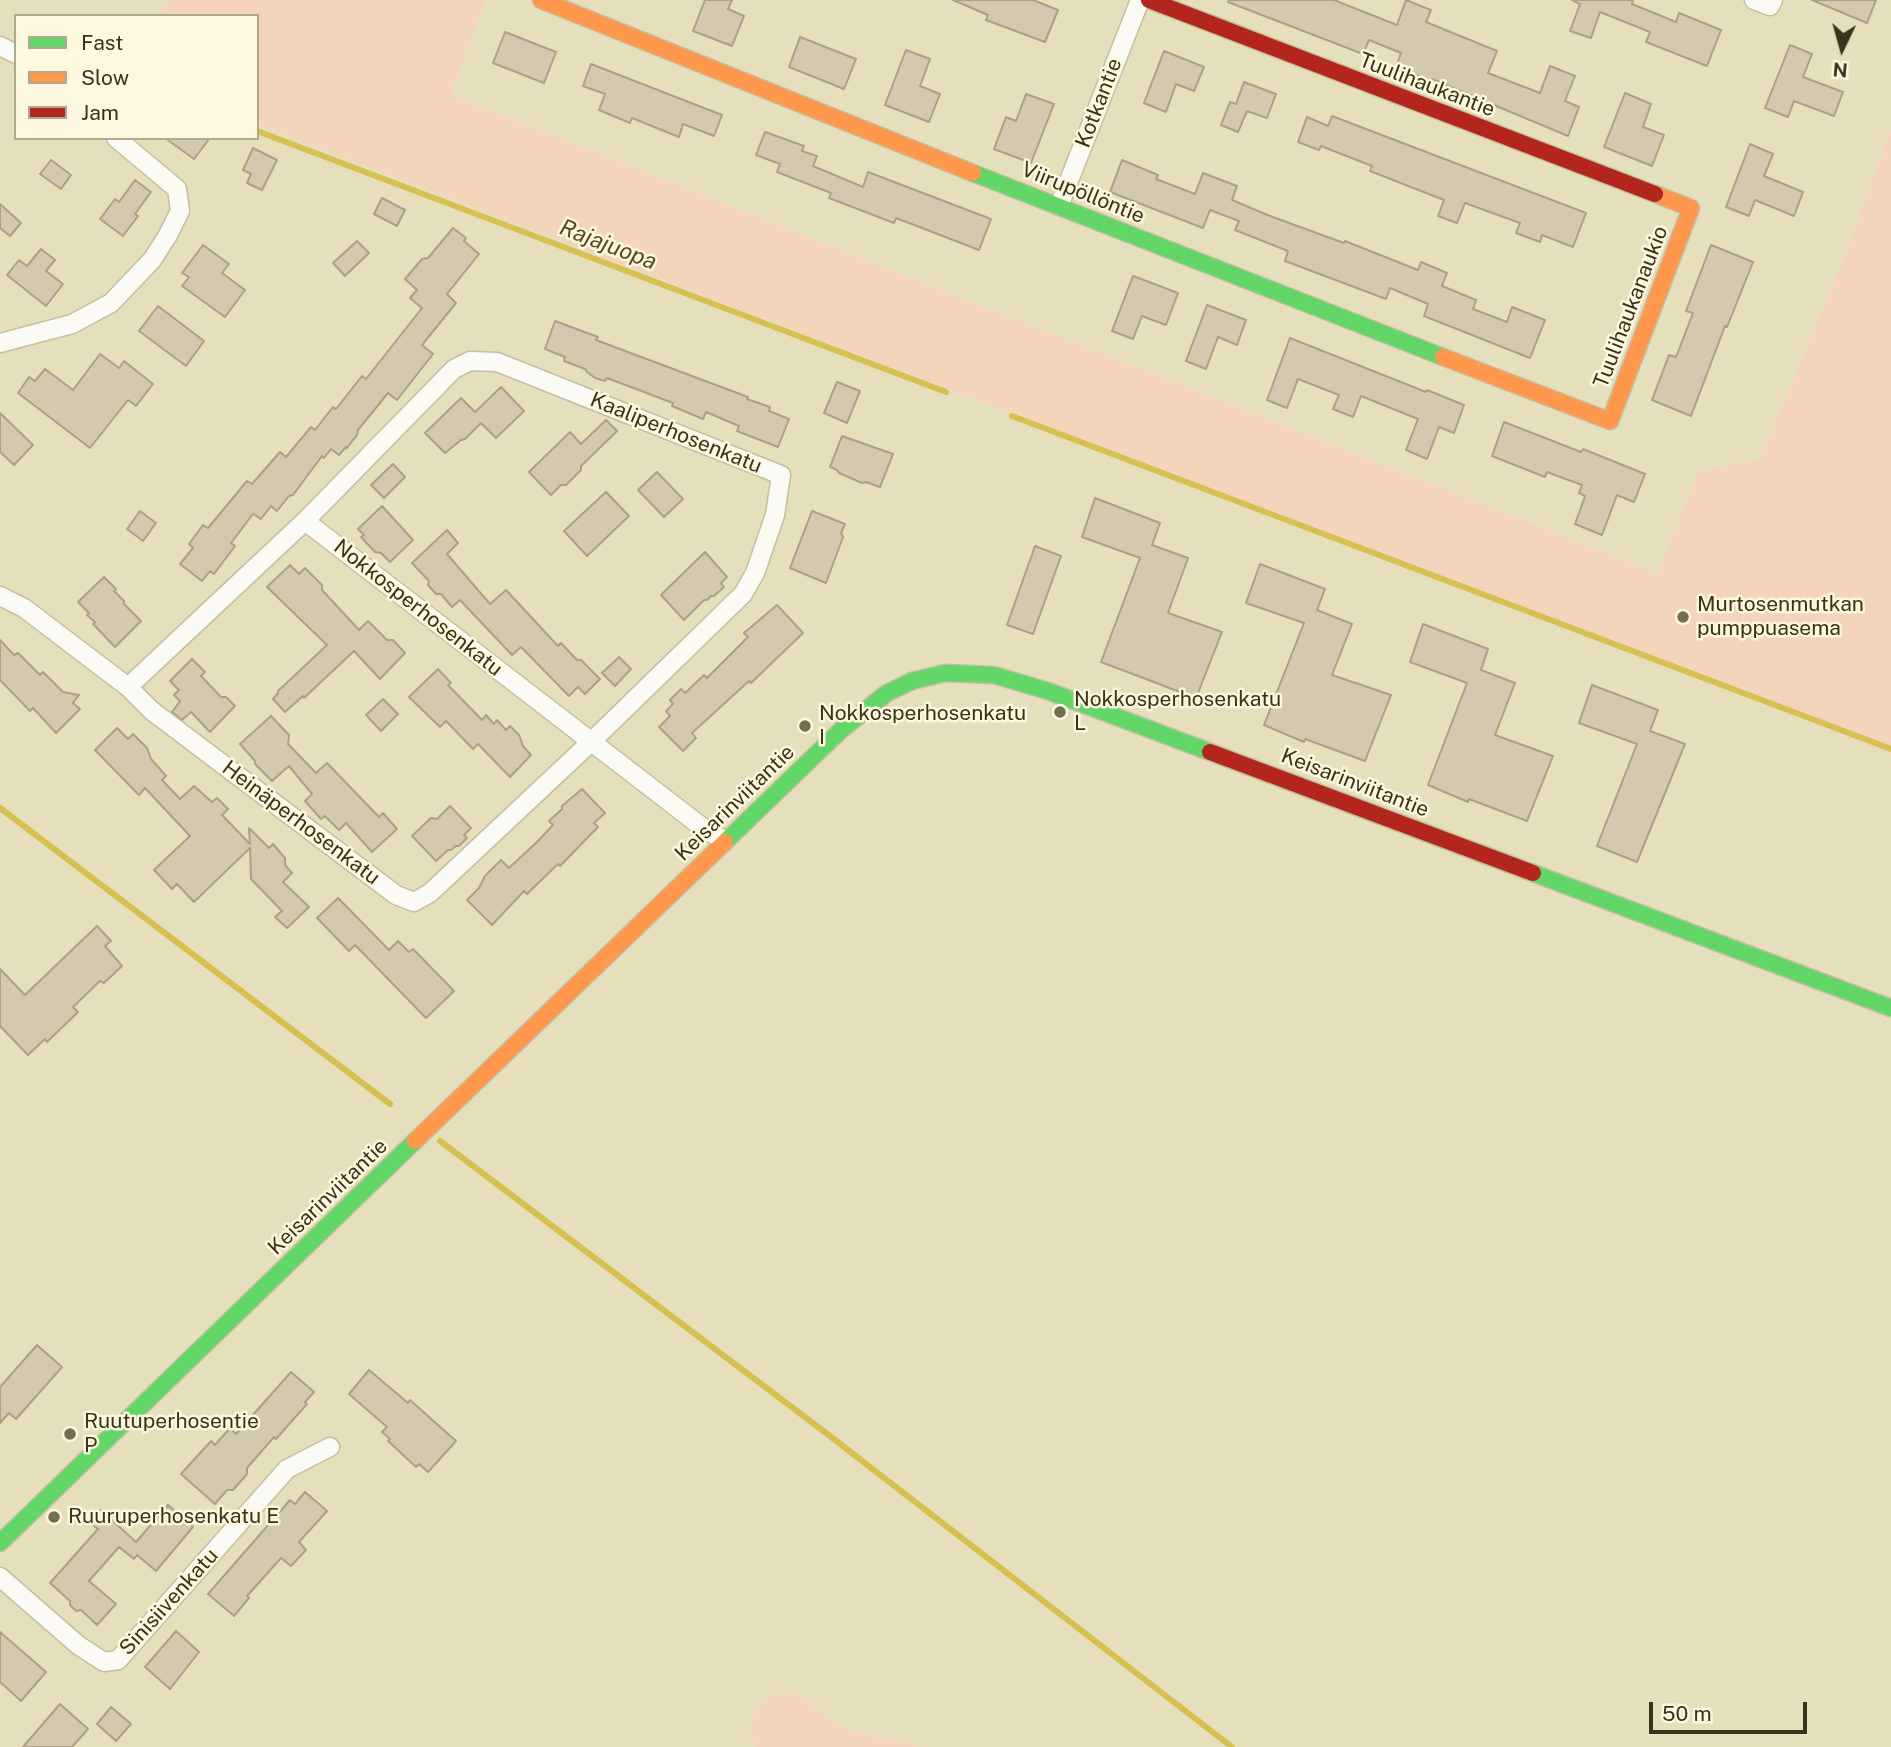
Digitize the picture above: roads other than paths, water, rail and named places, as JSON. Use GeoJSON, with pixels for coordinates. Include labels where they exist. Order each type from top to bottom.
{"type":"FeatureCollection","features":[{"type":"Feature","properties":{"kind":"street","name":"Viirupöllöntie"},"geometry":{"type":"LineString","coordinates":[[541,0],[1088,219],[1610,421]]}},
{"type":"Feature","properties":{"kind":"street","name":"Kotkantie"},"geometry":{"type":"LineString","coordinates":[[1059,206],[1140,0]]}},
{"type":"Feature","properties":{"kind":"street","name":"Tuulihaukantie"},"geometry":{"type":"LineString","coordinates":[[1149,0],[1691,208]]}},
{"type":"Feature","properties":{"kind":"street"},"geometry":{"type":"LineString","coordinates":[[0,343],[72,324],[111,303],[152,260],[168,235],[180,211],[177,189],[118,140]]}},
{"type":"Feature","properties":{"kind":"street","name":"Tuulihaukanaukio"},"geometry":{"type":"LineString","coordinates":[[1610,421],[1691,208]]}},
{"type":"Feature","properties":{"kind":"street","name":"Kaaliperhosenkatu"},"geometry":{"type":"LineString","coordinates":[[305,520],[454,369],[470,360],[497,362],[781,475],[775,514],[755,573],[743,594],[592,741]]}},
{"type":"Feature","properties":{"kind":"street"},"geometry":{"type":"LineString","coordinates":[[128,687],[305,520]]}},
{"type":"Feature","properties":{"kind":"street","name":"Nokkosperhosenkatu"},"geometry":{"type":"LineString","coordinates":[[305,520],[702,827],[725,841]]}},
{"type":"Feature","properties":{"kind":"street","name":"Heinäperhosenkatu"},"geometry":{"type":"LineString","coordinates":[[0,596],[24,608],[128,687],[152,711],[396,895],[414,902],[430,893],[592,741]]}},
{"type":"Feature","properties":{"kind":"street","name":"Keisarinviitantie"},"geometry":{"type":"LineString","coordinates":[[0,1543],[841,730],[887,693],[912,681],[945,674],[994,675],[1048,691],[1891,1008]]}},
{"type":"Feature","properties":{"kind":"street","name":"Sinisiivenkatu"},"geometry":{"type":"LineString","coordinates":[[0,1577],[78,1645],[104,1662],[118,1660],[287,1469],[330,1447]]}},
{"type":"Feature","properties":{"kind":"waterway","name":"Rajajuopa"},"geometry":{"type":"LineString","coordinates":[[259,132],[946,392]]}},
{"type":"Feature","properties":{"kind":"waterway"},"geometry":{"type":"LineString","coordinates":[[1012,416],[1891,749]]}},
{"type":"Feature","properties":{"kind":"waterway"},"geometry":{"type":"LineString","coordinates":[[0,808],[390,1104]]}},
{"type":"Feature","properties":{"kind":"waterway"},"geometry":{"type":"LineString","coordinates":[[440,1141],[826,1433],[1232,1747]]}},
{"type":"Feature","properties":{"kind":"place","name":"Murtosenmutkan pumppuasema"},"geometry":{"type":"Point","coordinates":[1683,617]}},
{"type":"Feature","properties":{"kind":"place","name":"Nokkosperhosenkatu L"},"geometry":{"type":"Point","coordinates":[1060,712]}},
{"type":"Feature","properties":{"kind":"place","name":"Nokkosperhosenkatu I"},"geometry":{"type":"Point","coordinates":[805,726]}},
{"type":"Feature","properties":{"kind":"place","name":"Ruutuperhosentie P"},"geometry":{"type":"Point","coordinates":[70,1434]}},
{"type":"Feature","properties":{"kind":"place","name":"Ruuruperhosenkatu E"},"geometry":{"type":"Point","coordinates":[54,1517]}}]}
